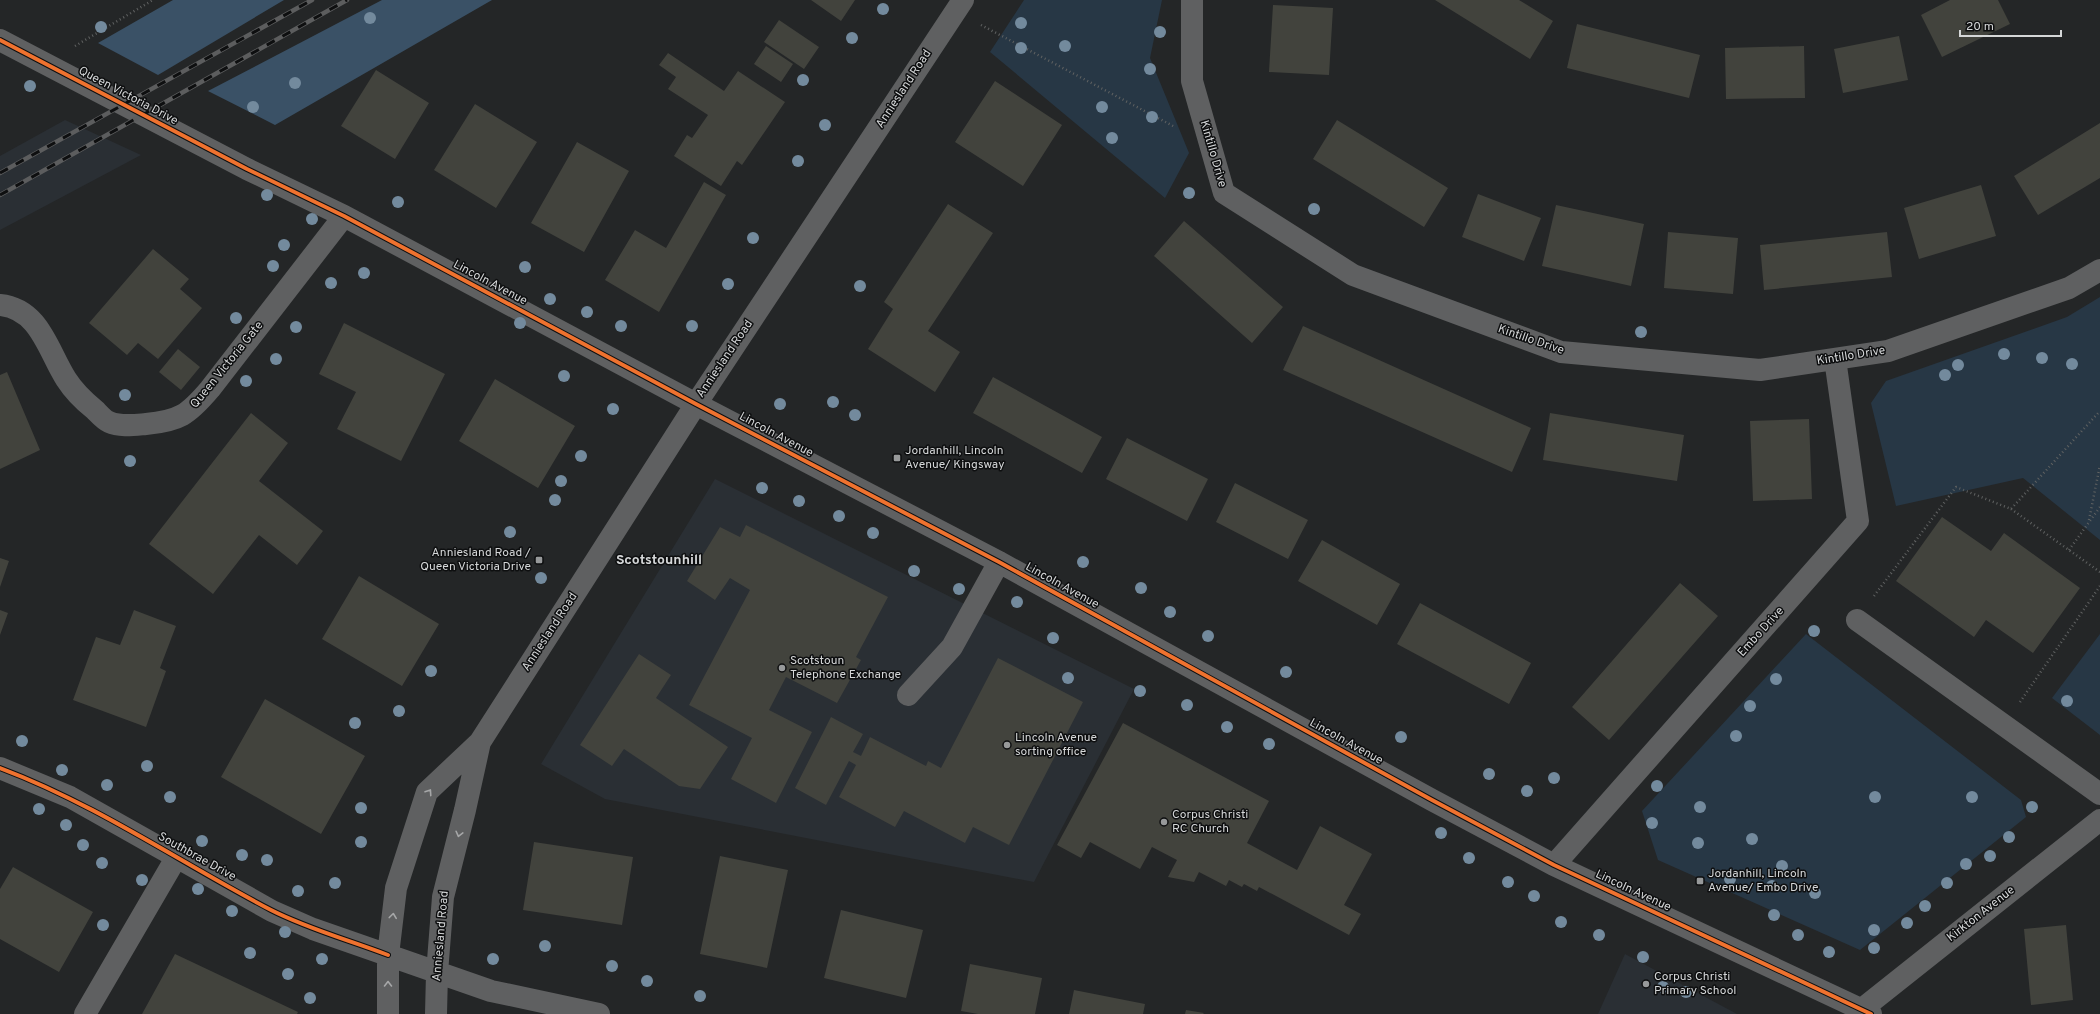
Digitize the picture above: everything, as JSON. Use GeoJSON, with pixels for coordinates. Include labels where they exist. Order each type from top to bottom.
{"type":"FeatureCollection","features":[{"type":"Feature","properties":{"kind":"street","name":"Kintillo Drive"},"geometry":{"type":"LineString","coordinates":[[1192,0],[1192,81],[1224,193],[1353,275],[1561,352],[1760,370],[1835,359],[1888,350],[2069,288],[2100,270]]}},
{"type":"Feature","properties":{"kind":"street","name":"Anniesland Road"},"geometry":{"type":"LineString","coordinates":[[388,1014],[388,954],[396,888],[427,792],[480,742],[696,404],[959,5]]}},
{"type":"Feature","properties":{"kind":"street","name":"Queen Victoria Drive"},"geometry":{"type":"LineString","coordinates":[[0,40],[247,169]]}},
{"type":"Feature","properties":{"kind":"street","name":"Lincoln Avenue"},"geometry":{"type":"LineString","coordinates":[[247,169],[344,216],[696,404],[999,562],[1432,800],[1554,865],[1864,1012]]}},
{"type":"Feature","properties":{"kind":"street","name":"Queen Victoria Gate"},"geometry":{"type":"LineString","coordinates":[[0,305],[25,314],[36,325],[48,342],[66,379],[92,407],[109,422],[130,426],[176,419],[193,409],[210,389],[344,216]]}},
{"type":"Feature","properties":{"kind":"street","name":"Embo Drive"},"geometry":{"type":"LineString","coordinates":[[1554,865],[1858,521],[1835,359]]}},
{"type":"Feature","properties":{"kind":"street"},"geometry":{"type":"LineString","coordinates":[[908,695],[952,647],[999,562]]}},
{"type":"Feature","properties":{"kind":"street"},"geometry":{"type":"LineString","coordinates":[[1857,620],[2100,794]]}},
{"type":"Feature","properties":{"kind":"street","name":"Anniesland Road"},"geometry":{"type":"LineString","coordinates":[[436,1014],[437,973],[443,897],[480,742]]}},
{"type":"Feature","properties":{"kind":"street","name":"Southbrae Drive"},"geometry":{"type":"LineString","coordinates":[[0,768],[70,797],[272,911],[313,929],[491,991],[600,1014]]}},
{"type":"Feature","properties":{"kind":"street","name":"Kirkton Avenue"},"geometry":{"type":"LineString","coordinates":[[1864,1012],[2100,820]]}},
{"type":"Feature","properties":{"kind":"street"},"geometry":{"type":"LineString","coordinates":[[85,1014],[176,858]]}},
{"type":"Feature","properties":{"kind":"path"},"geometry":{"type":"LineString","coordinates":[[45,64],[153,0]]}},
{"type":"Feature","properties":{"kind":"path"},"geometry":{"type":"LineString","coordinates":[[959,5],[1210,146]]}},
{"type":"Feature","properties":{"kind":"path"},"geometry":{"type":"LineString","coordinates":[[2011,509],[2100,412]]}},
{"type":"Feature","properties":{"kind":"path"},"geometry":{"type":"LineString","coordinates":[[2089,520],[2100,465]]}},
{"type":"Feature","properties":{"kind":"path"},"geometry":{"type":"LineString","coordinates":[[1857,620],[1956,487],[2011,509],[2100,572]]}},
{"type":"Feature","properties":{"kind":"path"},"geometry":{"type":"LineString","coordinates":[[2069,550],[2089,520],[2100,507]]}},
{"type":"Feature","properties":{"kind":"path"},"geometry":{"type":"LineString","coordinates":[[2004,725],[2100,586]]}},
{"type":"Feature","properties":{"kind":"shaded area"},"geometry":{"type":"Polygon","coordinates":[[[173,0],[284,0],[158,75],[98,43],[173,0]]]}},
{"type":"Feature","properties":{"kind":"shaded area"},"geometry":{"type":"Polygon","coordinates":[[[382,0],[492,0],[275,125],[208,91],[382,0]]]}},
{"type":"Feature","properties":{"kind":"shaded area"},"geometry":{"type":"Polygon","coordinates":[[[1024,0],[1162,0],[1150,58],[1189,153],[1165,198],[990,52],[1024,0]]]}},
{"type":"Feature","properties":{"kind":"shaded area"},"geometry":{"type":"Polygon","coordinates":[[[65,120],[141,155],[0,230],[0,156],[65,120]]]}},
{"type":"Feature","properties":{"kind":"shaded area"},"geometry":{"type":"Polygon","coordinates":[[[2100,297],[2100,540],[2023,478],[1896,506],[1871,403],[1886,381],[2067,317],[2100,297]]]}},
{"type":"Feature","properties":{"kind":"shaded area"},"geometry":{"type":"Polygon","coordinates":[[[715,479],[1134,689],[1034,882],[605,799],[541,764],[715,479]]]}},
{"type":"Feature","properties":{"kind":"shaded area"},"geometry":{"type":"Polygon","coordinates":[[[1806,634],[2021,800],[2026,817],[1860,950],[1658,860],[1642,811],[1806,634]]]}},
{"type":"Feature","properties":{"kind":"shaded area"},"geometry":{"type":"Polygon","coordinates":[[[2100,634],[2100,735],[2052,698],[2100,634]]]}},
{"type":"Feature","properties":{"kind":"shaded area","name":"Corpus Christi Primary School"},"geometry":{"type":"Polygon","coordinates":[[[1625,954],[1737,1014],[1598,1014],[1625,954]]]}},
{"type":"Feature","properties":{"kind":"building"},"geometry":{"type":"Polygon","coordinates":[[[811,0],[855,0],[841,21],[811,0]]]}},
{"type":"Feature","properties":{"kind":"building"},"geometry":{"type":"Polygon","coordinates":[[[1435,0],[1519,0],[1553,21],[1530,59],[1435,0]]]}},
{"type":"Feature","properties":{"kind":"building"},"geometry":{"type":"Polygon","coordinates":[[[1950,0],[1998,0],[2010,24],[1942,57],[1921,15],[1950,0]]]}},
{"type":"Feature","properties":{"kind":"building"},"geometry":{"type":"Polygon","coordinates":[[[1273,5],[1333,8],[1329,75],[1269,72],[1273,5]]]}},
{"type":"Feature","properties":{"kind":"building"},"geometry":{"type":"Polygon","coordinates":[[[779,20],[819,47],[804,69],[764,42],[779,20]]]}},
{"type":"Feature","properties":{"kind":"building"},"geometry":{"type":"Polygon","coordinates":[[[1577,24],[1700,55],[1689,98],[1567,68],[1577,24]]]}},
{"type":"Feature","properties":{"kind":"building"},"geometry":{"type":"Polygon","coordinates":[[[1899,36],[1908,80],[1843,93],[1834,49],[1899,36]]]}},
{"type":"Feature","properties":{"kind":"building"},"geometry":{"type":"Polygon","coordinates":[[[766,46],[793,64],[781,82],[754,64],[766,46]]]}},
{"type":"Feature","properties":{"kind":"building"},"geometry":{"type":"Polygon","coordinates":[[[1804,46],[1805,98],[1726,99],[1725,48],[1804,46]]]}},
{"type":"Feature","properties":{"kind":"building"},"geometry":{"type":"Polygon","coordinates":[[[668,53],[724,91],[738,71],[785,102],[742,165],[737,161],[721,186],[674,156],[687,135],[692,138],[708,115],[668,89],[676,77],[659,65],[668,53]]]}},
{"type":"Feature","properties":{"kind":"building"},"geometry":{"type":"Polygon","coordinates":[[[376,70],[429,103],[395,159],[341,126],[376,70]]]}},
{"type":"Feature","properties":{"kind":"building"},"geometry":{"type":"Polygon","coordinates":[[[995,81],[1062,125],[1023,186],[955,142],[995,81]]]}},
{"type":"Feature","properties":{"kind":"building"},"geometry":{"type":"Polygon","coordinates":[[[475,104],[537,142],[496,208],[434,170],[475,104]]]}},
{"type":"Feature","properties":{"kind":"building"},"geometry":{"type":"Polygon","coordinates":[[[1337,120],[1448,188],[1424,227],[1313,159],[1337,120]]]}},
{"type":"Feature","properties":{"kind":"building"},"geometry":{"type":"Polygon","coordinates":[[[2100,123],[2100,178],[2038,215],[2014,176],[2100,123]]]}},
{"type":"Feature","properties":{"kind":"building"},"geometry":{"type":"Polygon","coordinates":[[[577,142],[629,171],[584,252],[531,223],[577,142]]]}},
{"type":"Feature","properties":{"kind":"building"},"geometry":{"type":"Polygon","coordinates":[[[704,182],[726,195],[659,312],[605,280],[635,230],[666,248],[704,182]]]}},
{"type":"Feature","properties":{"kind":"building"},"geometry":{"type":"Polygon","coordinates":[[[1981,185],[1996,236],[1919,259],[1904,208],[1981,185]]]}},
{"type":"Feature","properties":{"kind":"building"},"geometry":{"type":"Polygon","coordinates":[[[1478,194],[1541,218],[1524,261],[1462,237],[1478,194]]]}},
{"type":"Feature","properties":{"kind":"building"},"geometry":{"type":"Polygon","coordinates":[[[948,204],[993,233],[928,331],[960,352],[935,392],[868,349],[893,309],[884,302],[948,204]]]}},
{"type":"Feature","properties":{"kind":"building"},"geometry":{"type":"Polygon","coordinates":[[[1556,205],[1644,224],[1631,286],[1542,266],[1556,205]]]}},
{"type":"Feature","properties":{"kind":"building"},"geometry":{"type":"Polygon","coordinates":[[[1184,221],[1283,307],[1252,343],[1154,256],[1184,221]]]}},
{"type":"Feature","properties":{"kind":"building"},"geometry":{"type":"Polygon","coordinates":[[[1668,232],[1738,238],[1733,294],[1664,288],[1668,232]]]}},
{"type":"Feature","properties":{"kind":"building"},"geometry":{"type":"Polygon","coordinates":[[[1887,232],[1892,277],[1764,290],[1760,245],[1887,232]]]}},
{"type":"Feature","properties":{"kind":"building"},"geometry":{"type":"Polygon","coordinates":[[[153,249],[189,279],[180,289],[202,308],[158,359],[138,343],[127,355],[89,323],[153,249]]]}},
{"type":"Feature","properties":{"kind":"building"},"geometry":{"type":"Polygon","coordinates":[[[344,323],[445,374],[401,461],[337,429],[356,392],[319,374],[344,323]]]}},
{"type":"Feature","properties":{"kind":"building"},"geometry":{"type":"Polygon","coordinates":[[[1303,326],[1531,428],[1512,472],[1283,370],[1303,326]]]}},
{"type":"Feature","properties":{"kind":"building"},"geometry":{"type":"Polygon","coordinates":[[[178,349],[200,367],[181,390],[159,372],[178,349]]]}},
{"type":"Feature","properties":{"kind":"building"},"geometry":{"type":"Polygon","coordinates":[[[7,372],[40,450],[0,469],[0,375],[7,372]]]}},
{"type":"Feature","properties":{"kind":"building"},"geometry":{"type":"Polygon","coordinates":[[[993,377],[1102,437],[1082,473],[973,413],[993,377]]]}},
{"type":"Feature","properties":{"kind":"building"},"geometry":{"type":"Polygon","coordinates":[[[495,379],[575,426],[538,488],[459,441],[495,379]]]}},
{"type":"Feature","properties":{"kind":"building"},"geometry":{"type":"Polygon","coordinates":[[[251,413],[288,443],[259,481],[323,531],[297,565],[259,535],[213,594],[149,544],[251,413]]]}},
{"type":"Feature","properties":{"kind":"building"},"geometry":{"type":"Polygon","coordinates":[[[1550,413],[1684,435],[1677,481],[1543,460],[1550,413]]]}},
{"type":"Feature","properties":{"kind":"building"},"geometry":{"type":"Polygon","coordinates":[[[1809,419],[1812,499],[1753,501],[1750,421],[1809,419]]]}},
{"type":"Feature","properties":{"kind":"building"},"geometry":{"type":"Polygon","coordinates":[[[1127,438],[1208,479],[1187,521],[1106,479],[1127,438]]]}},
{"type":"Feature","properties":{"kind":"building"},"geometry":{"type":"Polygon","coordinates":[[[1235,483],[1308,520],[1288,559],[1216,522],[1235,483]]]}},
{"type":"Feature","properties":{"kind":"building"},"geometry":{"type":"Polygon","coordinates":[[[1942,517],[1991,551],[2004,533],[2080,588],[2033,653],[1986,620],[1974,637],[1896,581],[1942,517]]]}},
{"type":"Feature","properties":{"kind":"building","name":"Scotstoun Telephone Exchange"},"geometry":{"type":"Polygon","coordinates":[[[746,525],[888,597],[856,657],[861,660],[837,703],[786,677],[769,710],[812,732],[776,803],[731,779],[752,738],[689,705],[750,590],[730,578],[715,600],[687,581],[720,527],[740,537],[746,525]]]}},
{"type":"Feature","properties":{"kind":"building"},"geometry":{"type":"Polygon","coordinates":[[[1322,540],[1400,584],[1377,625],[1298,581],[1322,540]]]}},
{"type":"Feature","properties":{"kind":"building"},"geometry":{"type":"Polygon","coordinates":[[[0,558],[9,561],[0,587],[0,558]]]}},
{"type":"Feature","properties":{"kind":"building"},"geometry":{"type":"Polygon","coordinates":[[[359,576],[439,624],[402,686],[322,639],[359,576]]]}},
{"type":"Feature","properties":{"kind":"building"},"geometry":{"type":"Polygon","coordinates":[[[1680,583],[1718,616],[1609,740],[1572,707],[1680,583]]]}},
{"type":"Feature","properties":{"kind":"building"},"geometry":{"type":"Polygon","coordinates":[[[1420,603],[1531,663],[1509,704],[1397,644],[1420,603]]]}},
{"type":"Feature","properties":{"kind":"building"},"geometry":{"type":"Polygon","coordinates":[[[0,610],[8,613],[0,635],[0,610]]]}},
{"type":"Feature","properties":{"kind":"building"},"geometry":{"type":"Polygon","coordinates":[[[134,610],[176,626],[160,668],[166,671],[146,727],[73,700],[96,637],[120,645],[134,610]]]}},
{"type":"Feature","properties":{"kind":"building"},"geometry":{"type":"Polygon","coordinates":[[[639,654],[671,675],[656,698],[728,747],[700,789],[679,786],[624,749],[612,766],[580,745],[639,654]]]}},
{"type":"Feature","properties":{"kind":"building","name":"Lincoln Avenue sorting office"},"geometry":{"type":"Polygon","coordinates":[[[998,658],[1083,702],[1009,845],[973,827],[965,843],[904,811],[895,827],[839,797],[856,765],[849,761],[826,805],[795,788],[831,717],[863,734],[853,752],[861,756],[870,737],[926,766],[928,761],[941,768],[998,658]]]}},
{"type":"Feature","properties":{"kind":"building"},"geometry":{"type":"Polygon","coordinates":[[[265,699],[365,756],[321,834],[221,777],[265,699]]]}},
{"type":"Feature","properties":{"kind":"building","name":"Corpus Christi RC Church"},"geometry":{"type":"Polygon","coordinates":[[[1123,723],[1269,801],[1247,843],[1297,870],[1320,826],[1372,854],[1344,905],[1361,914],[1349,935],[1259,887],[1257,891],[1244,884],[1242,887],[1229,880],[1226,886],[1199,872],[1194,882],[1168,877],[1177,860],[1152,847],[1140,869],[1090,842],[1081,858],[1057,845],[1123,723]]]}},
{"type":"Feature","properties":{"kind":"building"},"geometry":{"type":"Polygon","coordinates":[[[534,842],[633,857],[622,925],[523,910],[534,842]]]}},
{"type":"Feature","properties":{"kind":"building"},"geometry":{"type":"Polygon","coordinates":[[[720,856],[788,870],[767,968],[700,954],[720,856]]]}},
{"type":"Feature","properties":{"kind":"building"},"geometry":{"type":"Polygon","coordinates":[[[13,867],[93,912],[59,972],[0,939],[0,889],[13,867]]]}},
{"type":"Feature","properties":{"kind":"building"},"geometry":{"type":"Polygon","coordinates":[[[841,910],[923,930],[906,998],[824,978],[841,910]]]}},
{"type":"Feature","properties":{"kind":"building"},"geometry":{"type":"Polygon","coordinates":[[[2066,925],[2073,1000],[2031,1005],[2024,929],[2066,925]]]}},
{"type":"Feature","properties":{"kind":"building"},"geometry":{"type":"Polygon","coordinates":[[[175,954],[298,1012],[297,1014],[142,1014],[175,954]]]}},
{"type":"Feature","properties":{"kind":"building"},"geometry":{"type":"Polygon","coordinates":[[[970,964],[1042,978],[1035,1014],[978,1014],[961,1011],[970,964]]]}},
{"type":"Feature","properties":{"kind":"building"},"geometry":{"type":"Polygon","coordinates":[[[1074,990],[1145,1004],[1143,1014],[1069,1014],[1074,990]]]}},
{"type":"Feature","properties":{"kind":"building"},"geometry":{"type":"Polygon","coordinates":[[[1186,1010],[1204,1013],[1185,1014],[1186,1010]]]}},
{"type":"Feature","properties":{"kind":"railway"},"geometry":{"type":"LineString","coordinates":[[0,173],[312,0]]}},
{"type":"Feature","properties":{"kind":"railway"},"geometry":{"type":"LineString","coordinates":[[0,195],[347,0]]}},
{"type":"Feature","properties":{"kind":"cycle path"},"geometry":{"type":"LineString","coordinates":[[0,40],[247,169],[344,216],[696,404],[999,562],[1432,800],[1554,865],[1871,1014]]}},
{"type":"Feature","properties":{"kind":"cycle path"},"geometry":{"type":"LineString","coordinates":[[0,768],[36,783],[104,816],[237,892],[285,917],[314,929],[388,955]]}},
{"type":"Feature","properties":{"kind":"place","name":"Jordanhill, Lincoln Avenue/ Kingsway"},"geometry":{"type":"Point","coordinates":[897,458]}},
{"type":"Feature","properties":{"kind":"place","name":"Anniesland Road / Queen Victoria Drive"},"geometry":{"type":"Point","coordinates":[539,560]}},
{"type":"Feature","properties":{"kind":"place","name":"Scotstoun Telephone Exchange"},"geometry":{"type":"Point","coordinates":[782,668]}},
{"type":"Feature","properties":{"kind":"place","name":"Lincoln Avenue sorting office"},"geometry":{"type":"Point","coordinates":[1007,745]}},
{"type":"Feature","properties":{"kind":"place","name":"Corpus Christi RC Church"},"geometry":{"type":"Point","coordinates":[1164,822]}},
{"type":"Feature","properties":{"kind":"place","name":"Jordanhill, Lincoln Avenue/ Embo Drive"},"geometry":{"type":"Point","coordinates":[1700,881]}},
{"type":"Feature","properties":{"kind":"place","name":"Corpus Christi Primary School"},"geometry":{"type":"Point","coordinates":[1646,984]}},
{"type":"Feature","properties":{"kind":"district","name":"Scotstounhill"},"geometry":{"type":"Point","coordinates":[659,560]}}]}
